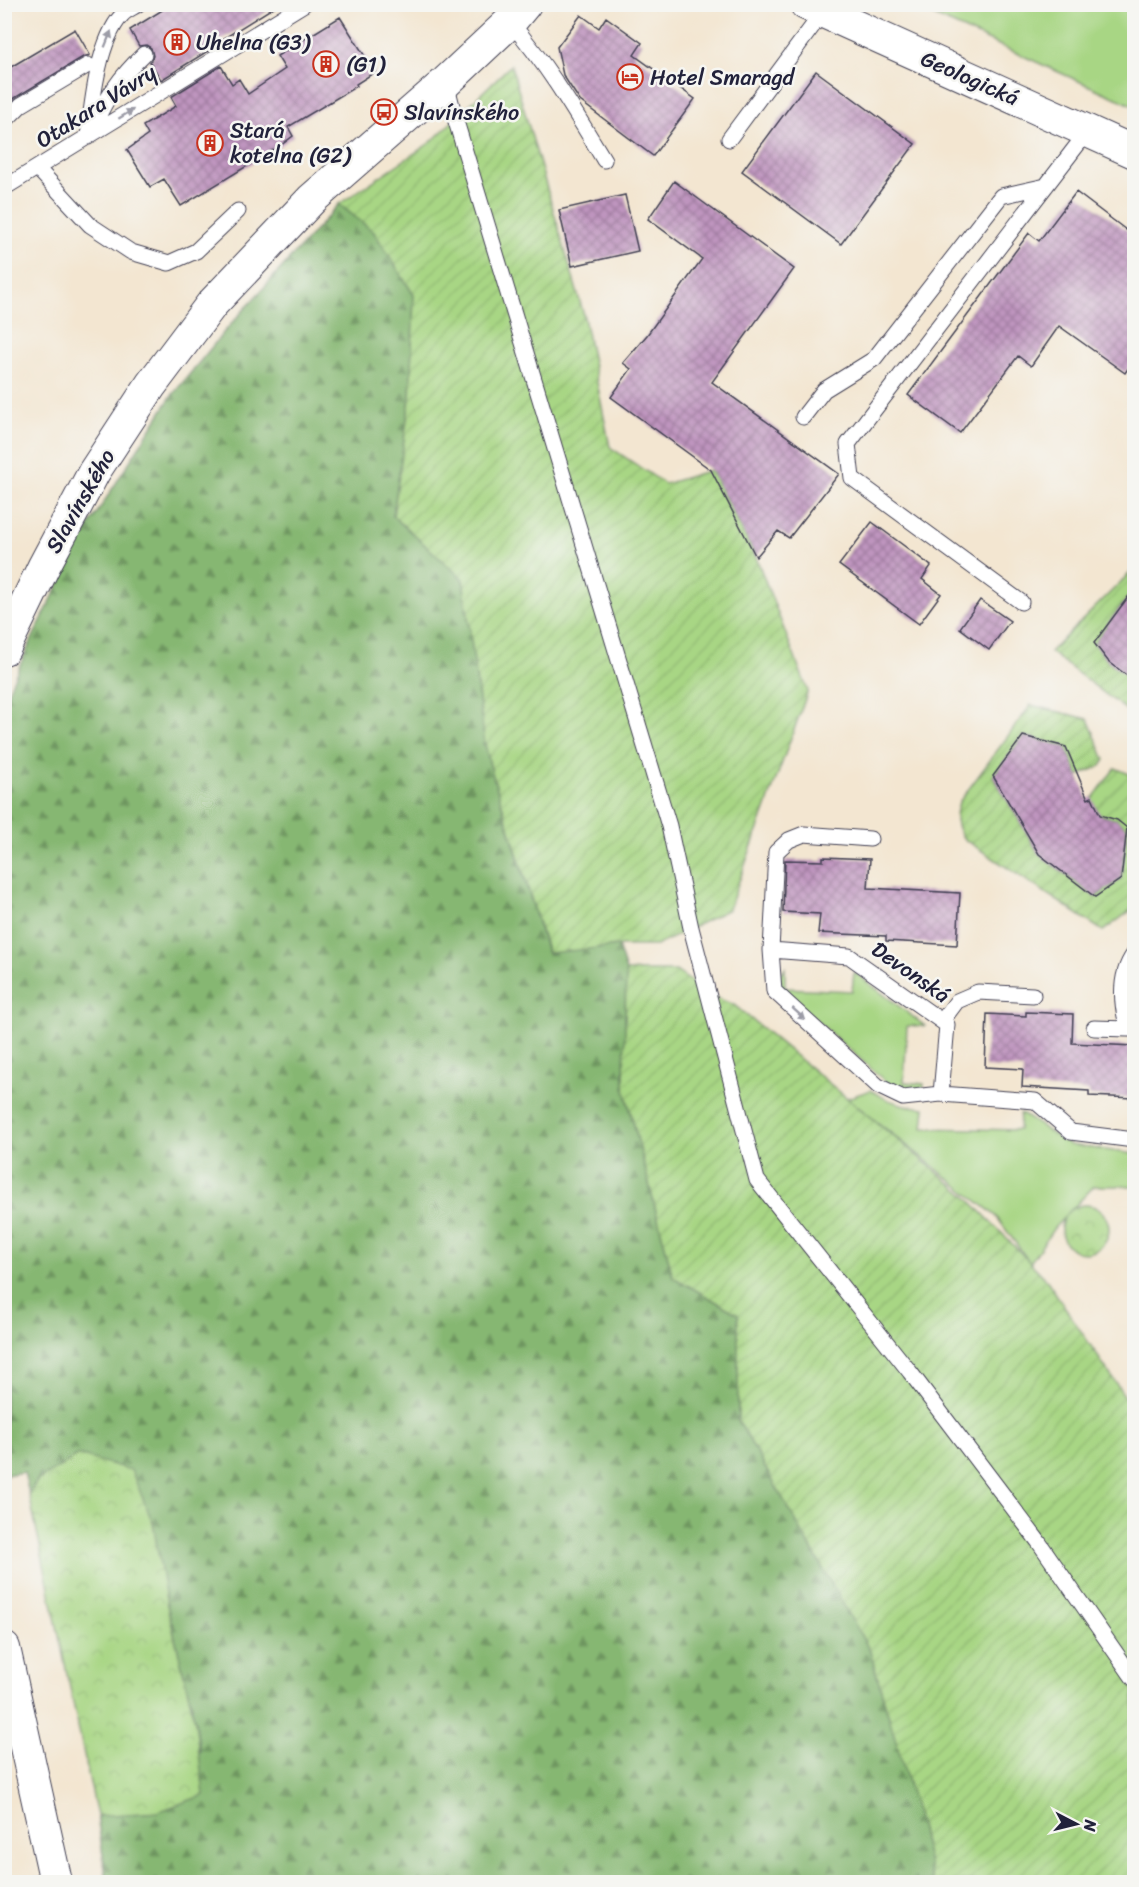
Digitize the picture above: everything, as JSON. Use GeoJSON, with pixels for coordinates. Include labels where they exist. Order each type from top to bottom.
{"type":"FeatureCollection","features":[{"type":"Feature","properties":{"kind":"street","name":"Geologická"},"geometry":{"type":"LineString","coordinates":[[815,8],[1134,152]]}},
{"type":"Feature","properties":{"kind":"street","name":"Slavínského"},"geometry":{"type":"LineString","coordinates":[[4,650],[44,566],[94,472],[151,385],[213,304],[312,199],[446,82],[517,13]]}},
{"type":"Feature","properties":{"kind":"street"},"geometry":{"type":"LineString","coordinates":[[4,1648],[56,1882]]}},
{"type":"Feature","properties":{"kind":"lane"},"geometry":{"type":"LineString","coordinates":[[88,137],[92,101],[102,53],[111,32],[123,14],[138,4]]}},
{"type":"Feature","properties":{"kind":"lane","name":"Otakara Vávry"},"geometry":{"type":"LineString","coordinates":[[4,188],[304,4]]}},
{"type":"Feature","properties":{"kind":"lane"},"geometry":{"type":"LineString","coordinates":[[729,139],[815,8]]}},
{"type":"Feature","properties":{"kind":"lane"},"geometry":{"type":"LineString","coordinates":[[517,13],[529,44],[552,75],[604,160]]}},
{"type":"Feature","properties":{"kind":"lane"},"geometry":{"type":"LineString","coordinates":[[88,137],[109,94],[144,54]]}},
{"type":"Feature","properties":{"kind":"lane"},"geometry":{"type":"LineString","coordinates":[[4,122],[21,105],[88,65]]}},
{"type":"Feature","properties":{"kind":"lane"},"geometry":{"type":"LineString","coordinates":[[446,82],[669,826],[691,928],[757,1180],[910,1372],[1038,1541],[1134,1679]]}},
{"type":"Feature","properties":{"kind":"lane"},"geometry":{"type":"LineString","coordinates":[[1021,602],[852,478],[848,444],[1088,131]]}},
{"type":"Feature","properties":{"kind":"lane"},"geometry":{"type":"LineString","coordinates":[[37,168],[90,225],[131,252],[170,263],[196,251],[238,211]]}},
{"type":"Feature","properties":{"kind":"lane"},"geometry":{"type":"LineString","coordinates":[[803,417],[824,390],[874,359],[1001,196],[1046,186]]}},
{"type":"Feature","properties":{"kind":"lane"},"geometry":{"type":"LineString","coordinates":[[870,839],[804,834],[789,840],[776,852],[771,950],[774,991],[878,1086],[903,1098],[941,1094],[1035,1101],[1071,1132],[1134,1140]]}},
{"type":"Feature","properties":{"kind":"lane","name":"Devonská"},"geometry":{"type":"LineString","coordinates":[[771,950],[849,956],[947,1025],[941,1094]]}},
{"type":"Feature","properties":{"kind":"lane"},"geometry":{"type":"LineString","coordinates":[[1094,1028],[1131,1029],[1122,1010],[1122,984],[1134,954]]}},
{"type":"Feature","properties":{"kind":"lane"},"geometry":{"type":"LineString","coordinates":[[942,1021],[957,1000],[978,992],[1033,995]]}},
{"type":"Feature","properties":{"kind":"green space"},"geometry":{"type":"Polygon","coordinates":[[[910,5],[1129,5],[1134,7],[1134,106],[910,5]]]}},
{"type":"Feature","properties":{"kind":"green space"},"geometry":{"type":"Polygon","coordinates":[[[511,65],[583,312],[610,447],[665,484],[711,470],[756,557],[808,691],[729,909],[656,946],[618,946],[548,953],[485,744],[463,579],[393,516],[410,399],[414,295],[374,232],[339,204],[431,142],[511,65]]]}},
{"type":"Feature","properties":{"kind":"green space"},"geometry":{"type":"Polygon","coordinates":[[[339,204],[374,232],[414,295],[410,399],[393,516],[463,579],[485,744],[547,952],[618,946],[626,971],[624,1086],[673,1277],[738,1314],[738,1420],[870,1651],[919,1821],[933,1882],[107,1882],[97,1816],[157,1812],[200,1751],[167,1605],[37,1481],[29,1494],[24,1472],[5,1475],[4,702],[83,535],[170,398],[224,332],[339,204]]]}},
{"type":"Feature","properties":{"kind":"green space"},"geometry":{"type":"Polygon","coordinates":[[[1134,569],[1134,610],[1122,605],[1094,643],[1108,661],[1134,681],[1134,716],[1050,652],[1134,569]]]}},
{"type":"Feature","properties":{"kind":"green space"},"geometry":{"type":"Polygon","coordinates":[[[1031,705],[1088,719],[1105,760],[1101,766],[1078,776],[1066,747],[1024,736],[993,776],[1039,854],[1095,897],[1121,879],[1127,828],[1117,820],[1093,812],[1088,801],[1093,798],[1115,768],[1134,776],[1134,908],[1103,931],[964,839],[957,826],[956,812],[959,802],[1031,705]]]}},
{"type":"Feature","properties":{"kind":"green space"},"geometry":{"type":"Polygon","coordinates":[[[785,968],[785,988],[852,991],[854,972],[925,1026],[907,1026],[904,1082],[924,1084],[923,1092],[897,1089],[886,1082],[799,1005],[779,985],[778,976],[785,968]]]}},
{"type":"Feature","properties":{"kind":"green space"},"geometry":{"type":"Polygon","coordinates":[[[626,971],[676,971],[710,995],[734,1005],[966,1196],[1046,1279],[1134,1410],[1134,1882],[933,1882],[919,1821],[870,1651],[738,1420],[738,1314],[673,1277],[624,1086],[626,971]]]}},
{"type":"Feature","properties":{"kind":"green space"},"geometry":{"type":"Polygon","coordinates":[[[871,1090],[896,1103],[925,1108],[923,1128],[1019,1130],[1020,1113],[1070,1145],[1134,1154],[1134,1186],[1094,1186],[1054,1228],[1030,1263],[996,1216],[847,1098],[871,1090]]]}},
{"type":"Feature","properties":{"kind":"green space"},"geometry":{"type":"Polygon","coordinates":[[[1085,1205],[1102,1212],[1109,1229],[1102,1246],[1085,1253],[1068,1246],[1061,1229],[1068,1212],[1085,1205]]]}},
{"type":"Feature","properties":{"kind":"green space"},"geometry":{"type":"Polygon","coordinates":[[[78,1455],[131,1470],[153,1523],[167,1605],[195,1721],[204,1795],[157,1812],[97,1816],[29,1494],[37,1481],[78,1455]]]}},
{"type":"Feature","properties":{"kind":"building","name":"Uhelna (G3)"},"geometry":{"type":"Polygon","coordinates":[[[172,4],[279,4],[161,80],[150,62],[153,56],[151,48],[146,45],[139,46],[130,30],[172,4]]]}},
{"type":"Feature","properties":{"kind":"building"},"geometry":{"type":"Polygon","coordinates":[[[581,15],[599,28],[606,17],[642,43],[634,55],[695,99],[653,156],[580,101],[563,75],[557,47],[581,15]]]}},
{"type":"Feature","properties":{"kind":"building"},"geometry":{"type":"Polygon","coordinates":[[[340,17],[375,72],[356,84],[357,86],[288,127],[293,136],[280,146],[181,206],[164,179],[150,187],[127,150],[148,135],[143,126],[176,106],[171,97],[221,66],[232,84],[239,79],[248,94],[285,69],[277,56],[340,17]]]}},
{"type":"Feature","properties":{"kind":"building"},"geometry":{"type":"Polygon","coordinates":[[[75,29],[90,55],[83,57],[4,106],[4,71],[75,29]]]}},
{"type":"Feature","properties":{"kind":"building"},"geometry":{"type":"Polygon","coordinates":[[[816,71],[915,144],[841,244],[742,171],[816,71]]]}},
{"type":"Feature","properties":{"kind":"building"},"geometry":{"type":"Polygon","coordinates":[[[674,181],[794,269],[712,382],[839,474],[789,538],[778,531],[756,557],[711,470],[611,397],[631,369],[623,363],[647,335],[702,259],[648,219],[674,181]]]}},
{"type":"Feature","properties":{"kind":"building"},"geometry":{"type":"Polygon","coordinates":[[[1076,192],[1134,236],[1134,360],[1125,373],[1059,326],[1031,366],[1018,356],[960,433],[908,395],[1029,233],[1039,241],[1076,192]]]}},
{"type":"Feature","properties":{"kind":"building"},"geometry":{"type":"Polygon","coordinates":[[[625,195],[638,251],[572,266],[559,210],[625,195]]]}},
{"type":"Feature","properties":{"kind":"building"},"geometry":{"type":"Polygon","coordinates":[[[872,522],[931,566],[922,579],[941,594],[919,624],[839,565],[872,522]]]}},
{"type":"Feature","properties":{"kind":"building"},"geometry":{"type":"Polygon","coordinates":[[[1134,589],[1134,681],[1108,661],[1094,643],[1134,589]]]}},
{"type":"Feature","properties":{"kind":"building"},"geometry":{"type":"Polygon","coordinates":[[[980,600],[1010,621],[989,650],[960,628],[980,600]]]}},
{"type":"Feature","properties":{"kind":"building"},"geometry":{"type":"Polygon","coordinates":[[[1023,736],[1066,747],[1088,799],[1092,797],[1100,815],[1117,820],[1127,828],[1121,879],[1095,897],[1039,854],[993,776],[1023,736]]]}},
{"type":"Feature","properties":{"kind":"building"},"geometry":{"type":"Polygon","coordinates":[[[823,857],[870,859],[868,888],[960,893],[957,945],[886,941],[886,936],[818,933],[820,914],[783,912],[785,860],[823,861],[823,857]]]}},
{"type":"Feature","properties":{"kind":"building"},"geometry":{"type":"Polygon","coordinates":[[[1026,1012],[1073,1014],[1072,1043],[1134,1046],[1134,1098],[1089,1096],[1089,1091],[1022,1087],[1023,1069],[985,1067],[987,1014],[1026,1016],[1026,1012]]]}},
{"type":"Feature","properties":{"kind":"place","name":"Uhelna (G3)"},"geometry":{"type":"Point","coordinates":[177,42]}},
{"type":"Feature","properties":{"kind":"place","name":"(G1)"},"geometry":{"type":"Point","coordinates":[326,64]}},
{"type":"Feature","properties":{"kind":"place","name":"Hotel Smaragd"},"geometry":{"type":"Point","coordinates":[630,77]}},
{"type":"Feature","properties":{"kind":"place","name":"Slavínského"},"geometry":{"type":"Point","coordinates":[384,112]}},
{"type":"Feature","properties":{"kind":"place","name":"Stará kotelna (G2)"},"geometry":{"type":"Point","coordinates":[210,143]}}]}
